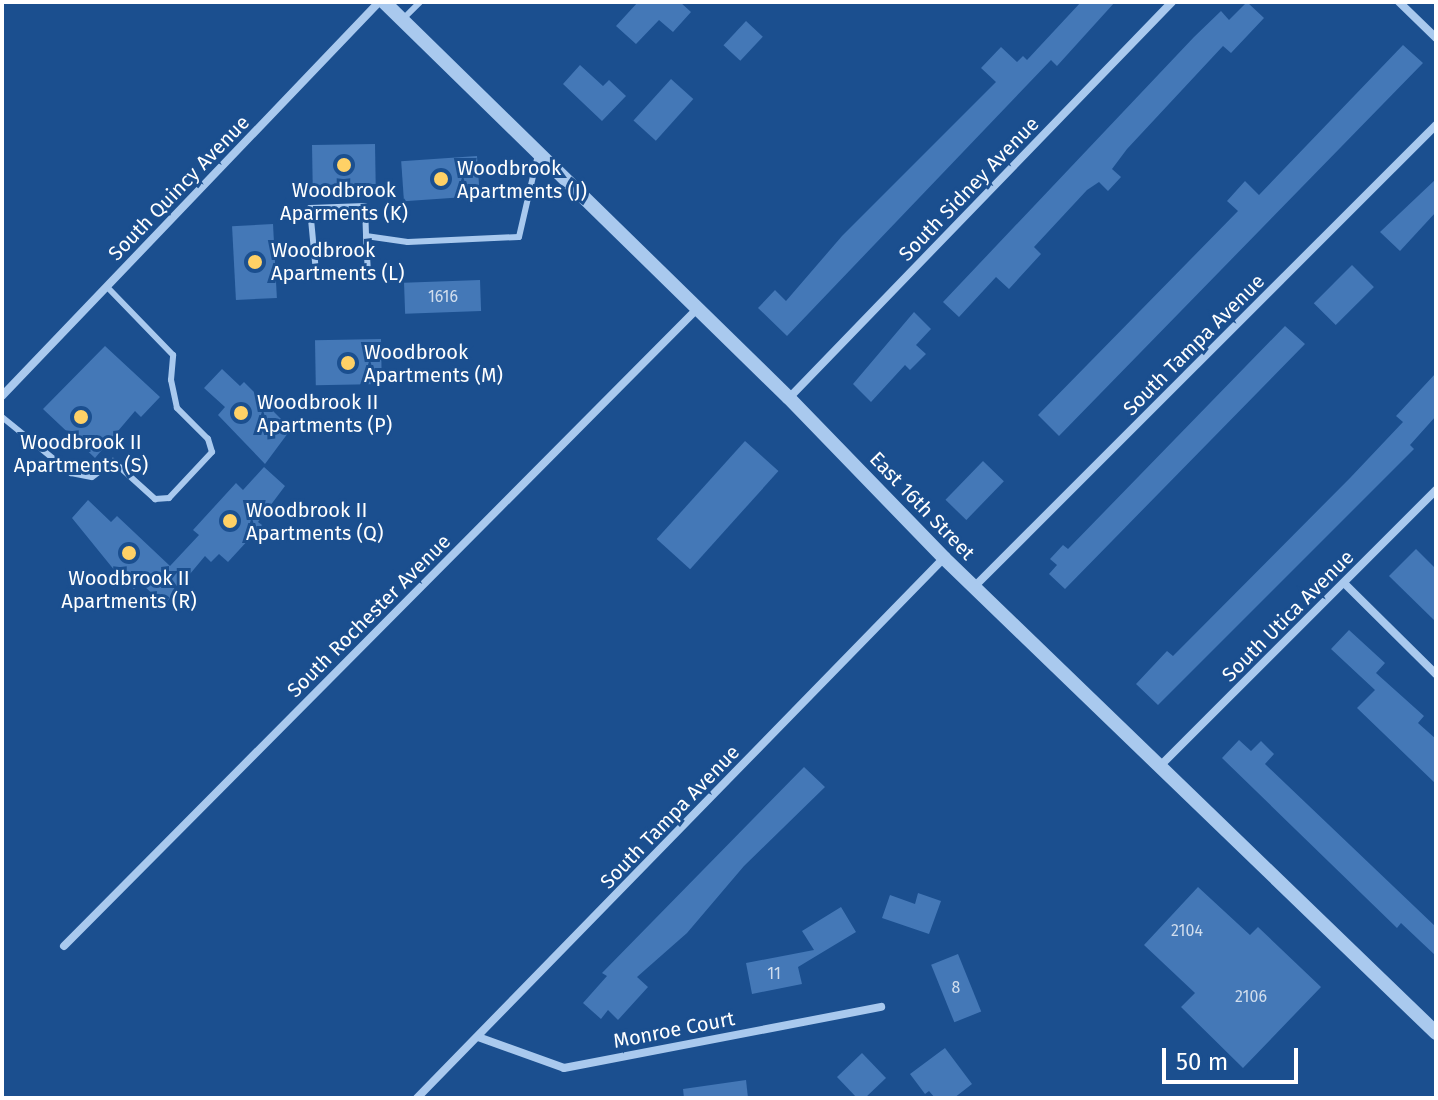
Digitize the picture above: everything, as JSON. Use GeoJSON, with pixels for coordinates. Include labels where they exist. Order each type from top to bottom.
{"type":"FeatureCollection","features":[{"type":"Feature","properties":{"kind":"street","name":"East 16th Street"},"geometry":{"type":"LineString","coordinates":[[381,2],[402,19],[789,398],[944,558],[1162,764],[1436,1033]]}},
{"type":"Feature","properties":{"kind":"street","name":"South Quincy Avenue"},"geometry":{"type":"LineString","coordinates":[[2,396],[381,2]]}},
{"type":"Feature","properties":{"kind":"street","name":"South Sidney Avenue"},"geometry":{"type":"LineString","coordinates":[[789,398],[1172,2]]}},
{"type":"Feature","properties":{"kind":"street"},"geometry":{"type":"LineString","coordinates":[[1399,2],[1436,38]]}},
{"type":"Feature","properties":{"kind":"street","name":"South Tampa Avenue"},"geometry":{"type":"LineString","coordinates":[[974,587],[1436,125]]}},
{"type":"Feature","properties":{"kind":"street","name":"South Rochester Avenue"},"geometry":{"type":"LineString","coordinates":[[64,946],[697,309]]}},
{"type":"Feature","properties":{"kind":"street","name":"South Utica Avenue"},"geometry":{"type":"LineString","coordinates":[[1162,764],[1436,490]]}},
{"type":"Feature","properties":{"kind":"street","name":"South Tampa Avenue"},"geometry":{"type":"LineString","coordinates":[[417,1098],[944,558]]}},
{"type":"Feature","properties":{"kind":"street"},"geometry":{"type":"LineString","coordinates":[[1345,584],[1436,674]]}},
{"type":"Feature","properties":{"kind":"street","name":"Monroe Court"},"geometry":{"type":"LineString","coordinates":[[478,1037],[564,1068],[881,1007]]}},
{"type":"Feature","properties":{"kind":"lane"},"geometry":{"type":"LineString","coordinates":[[402,19],[420,2]]}},
{"type":"Feature","properties":{"kind":"lane"},"geometry":{"type":"LineString","coordinates":[[366,236],[408,242],[519,237],[538,153]]}},
{"type":"Feature","properties":{"kind":"lane"},"geometry":{"type":"LineString","coordinates":[[365,206],[366,236],[368,271],[316,272],[310,208],[365,206]]}},
{"type":"Feature","properties":{"kind":"lane"},"geometry":{"type":"LineString","coordinates":[[2,417],[71,473],[92,477],[113,461],[155,499],[169,498],[212,452],[208,439],[177,408],[171,380],[173,355],[107,287]]}},
{"type":"Feature","properties":{"kind":"building"},"geometry":{"type":"Polygon","coordinates":[[[638,2],[680,2],[691,12],[673,32],[659,20],[636,44],[616,26],[638,2]]]}},
{"type":"Feature","properties":{"kind":"building"},"geometry":{"type":"Polygon","coordinates":[[[1081,2],[1115,2],[1057,66],[1051,60],[787,336],[758,308],[775,290],[786,301],[842,236],[996,82],[981,68],[1001,47],[1017,62],[1023,56],[1027,60],[1081,2]]]}},
{"type":"Feature","properties":{"kind":"building"},"geometry":{"type":"Polygon","coordinates":[[[1247,2],[1264,18],[1231,53],[1223,46],[1127,149],[1112,169],[1121,177],[1108,191],[1099,182],[1087,190],[1034,247],[1041,254],[1009,289],[996,277],[959,317],[943,302],[1194,37],[1221,11],[1229,20],[1247,2]]]}},
{"type":"Feature","properties":{"kind":"building"},"geometry":{"type":"Polygon","coordinates":[[[746,21],[763,37],[740,61],[723,45],[746,21]]]}},
{"type":"Feature","properties":{"kind":"building"},"geometry":{"type":"Polygon","coordinates":[[[1403,45],[1423,63],[1059,436],[1038,415],[1238,211],[1227,201],[1245,181],[1259,195],[1403,45]]]}},
{"type":"Feature","properties":{"kind":"building"},"geometry":{"type":"Polygon","coordinates":[[[580,65],[603,86],[609,80],[626,96],[602,121],[563,84],[580,65]]]}},
{"type":"Feature","properties":{"kind":"building"},"geometry":{"type":"Polygon","coordinates":[[[671,79],[693,99],[656,141],[634,121],[671,79]]]}},
{"type":"Feature","properties":{"kind":"building","name":"Woodbrook Aparments (K)"},"geometry":{"type":"Polygon","coordinates":[[[375,144],[376,184],[313,185],[312,145],[375,144]]]}},
{"type":"Feature","properties":{"kind":"building","name":"Woodbrook Apartments (J)"},"geometry":{"type":"Polygon","coordinates":[[[477,156],[480,196],[404,201],[401,161],[477,156]]]}},
{"type":"Feature","properties":{"kind":"building"},"geometry":{"type":"Polygon","coordinates":[[[1436,179],[1436,212],[1400,251],[1380,232],[1436,179]]]}},
{"type":"Feature","properties":{"kind":"building","name":"Woodbrook Apartments (L)"},"geometry":{"type":"Polygon","coordinates":[[[273,224],[277,298],[236,300],[232,226],[273,224]]]}},
{"type":"Feature","properties":{"kind":"building"},"geometry":{"type":"Polygon","coordinates":[[[1352,265],[1374,287],[1336,325],[1314,303],[1352,265]]]}},
{"type":"Feature","properties":{"kind":"building"},"geometry":{"type":"Polygon","coordinates":[[[480,280],[481,311],[405,314],[404,283],[480,280]]]}},
{"type":"Feature","properties":{"kind":"building"},"geometry":{"type":"Polygon","coordinates":[[[914,312],[931,329],[916,345],[926,354],[910,370],[905,365],[871,402],[853,384],[914,312]]]}},
{"type":"Feature","properties":{"kind":"building"},"geometry":{"type":"Polygon","coordinates":[[[1285,326],[1305,344],[1065,589],[1049,574],[1057,565],[1050,559],[1063,545],[1068,549],[1285,326]]]}},
{"type":"Feature","properties":{"kind":"building","name":"Woodbrook Apartments (M)"},"geometry":{"type":"Polygon","coordinates":[[[381,339],[382,384],[316,385],[315,340],[381,339]]]}},
{"type":"Feature","properties":{"kind":"building"},"geometry":{"type":"Polygon","coordinates":[[[105,346],[160,397],[141,417],[135,411],[95,458],[43,409],[105,346]]]}},
{"type":"Feature","properties":{"kind":"building","name":"Woodbrook II Apartments (P)"},"geometry":{"type":"Polygon","coordinates":[[[222,369],[240,386],[244,382],[291,429],[265,464],[218,415],[225,407],[204,388],[222,369]]]}},
{"type":"Feature","properties":{"kind":"building"},"geometry":{"type":"Polygon","coordinates":[[[1436,373],[1436,416],[1410,445],[1414,449],[1158,705],[1136,684],[1167,651],[1173,656],[1350,478],[1403,422],[1396,416],[1436,373]]]}},
{"type":"Feature","properties":{"kind":"building"},"geometry":{"type":"Polygon","coordinates":[[[745,441],[778,471],[690,569],[657,539],[745,441]]]}},
{"type":"Feature","properties":{"kind":"building"},"geometry":{"type":"Polygon","coordinates":[[[983,461],[1004,481],[966,520],[945,500],[983,461]]]}},
{"type":"Feature","properties":{"kind":"building"},"geometry":{"type":"Polygon","coordinates":[[[264,467],[285,486],[258,522],[262,525],[228,562],[219,554],[211,562],[205,556],[164,605],[140,582],[134,589],[115,571],[72,518],[88,500],[111,522],[117,516],[170,566],[199,535],[193,530],[236,483],[243,490],[264,467]]]}},
{"type":"Feature","properties":{"kind":"building"},"geometry":{"type":"Polygon","coordinates":[[[1416,549],[1436,569],[1436,622],[1389,576],[1416,549]]]}},
{"type":"Feature","properties":{"kind":"building"},"geometry":{"type":"Polygon","coordinates":[[[1349,630],[1385,663],[1376,673],[1424,716],[1418,723],[1436,739],[1436,784],[1357,708],[1375,690],[1331,649],[1349,630]]]}},
{"type":"Feature","properties":{"kind":"building"},"geometry":{"type":"Polygon","coordinates":[[[1239,740],[1251,751],[1261,741],[1274,754],[1265,764],[1436,927],[1436,956],[1401,923],[1397,928],[1222,758],[1239,740]]]}},
{"type":"Feature","properties":{"kind":"building"},"geometry":{"type":"Polygon","coordinates":[[[804,767],[825,787],[744,866],[687,933],[637,977],[648,987],[618,1020],[608,1010],[601,1019],[583,1003],[607,976],[602,973],[804,767]]]}},
{"type":"Feature","properties":{"kind":"building"},"geometry":{"type":"Polygon","coordinates":[[[1198,887],[1250,935],[1258,927],[1321,987],[1243,1068],[1181,1007],[1195,993],[1144,945],[1198,887]]]}},
{"type":"Feature","properties":{"kind":"building"},"geometry":{"type":"Polygon","coordinates":[[[918,893],[941,901],[929,934],[882,918],[890,895],[915,904],[918,893]]]}},
{"type":"Feature","properties":{"kind":"building"},"geometry":{"type":"Polygon","coordinates":[[[841,907],[856,932],[798,967],[802,984],[752,994],[746,963],[814,950],[802,931],[841,907]]]}},
{"type":"Feature","properties":{"kind":"building"},"geometry":{"type":"Polygon","coordinates":[[[958,954],[981,1011],[954,1022],[931,965],[958,954]]]}},
{"type":"Feature","properties":{"kind":"building"},"geometry":{"type":"Polygon","coordinates":[[[945,1048],[972,1084],[954,1098],[935,1098],[929,1091],[925,1094],[910,1074],[945,1048]]]}},
{"type":"Feature","properties":{"kind":"building"},"geometry":{"type":"Polygon","coordinates":[[[862,1053],[886,1078],[865,1098],[857,1098],[837,1077],[862,1053]]]}},
{"type":"Feature","properties":{"kind":"building"},"geometry":{"type":"Polygon","coordinates":[[[746,1080],[748,1098],[684,1098],[683,1089],[746,1080]]]}},
{"type":"Feature","properties":{"kind":"place","name":"Woodbrook Aparments (K)"},"geometry":{"type":"Point","coordinates":[344,165]}},
{"type":"Feature","properties":{"kind":"place","name":"Woodbrook Apartments (J)"},"geometry":{"type":"Point","coordinates":[441,179]}},
{"type":"Feature","properties":{"kind":"place","name":"Woodbrook Apartments (L)"},"geometry":{"type":"Point","coordinates":[255,262]}},
{"type":"Feature","properties":{"kind":"place","name":"Woodbrook Apartments (M)"},"geometry":{"type":"Point","coordinates":[348,363]}},
{"type":"Feature","properties":{"kind":"place","name":"Woodbrook II Apartments (P)"},"geometry":{"type":"Point","coordinates":[241,413]}},
{"type":"Feature","properties":{"kind":"place","name":"Woodbrook II Apartments (S)"},"geometry":{"type":"Point","coordinates":[81,417]}},
{"type":"Feature","properties":{"kind":"place","name":"Woodbrook II Apartments (Q)"},"geometry":{"type":"Point","coordinates":[230,521]}},
{"type":"Feature","properties":{"kind":"place","name":"Woodbrook II Apartments (R)"},"geometry":{"type":"Point","coordinates":[129,553]}}]}
